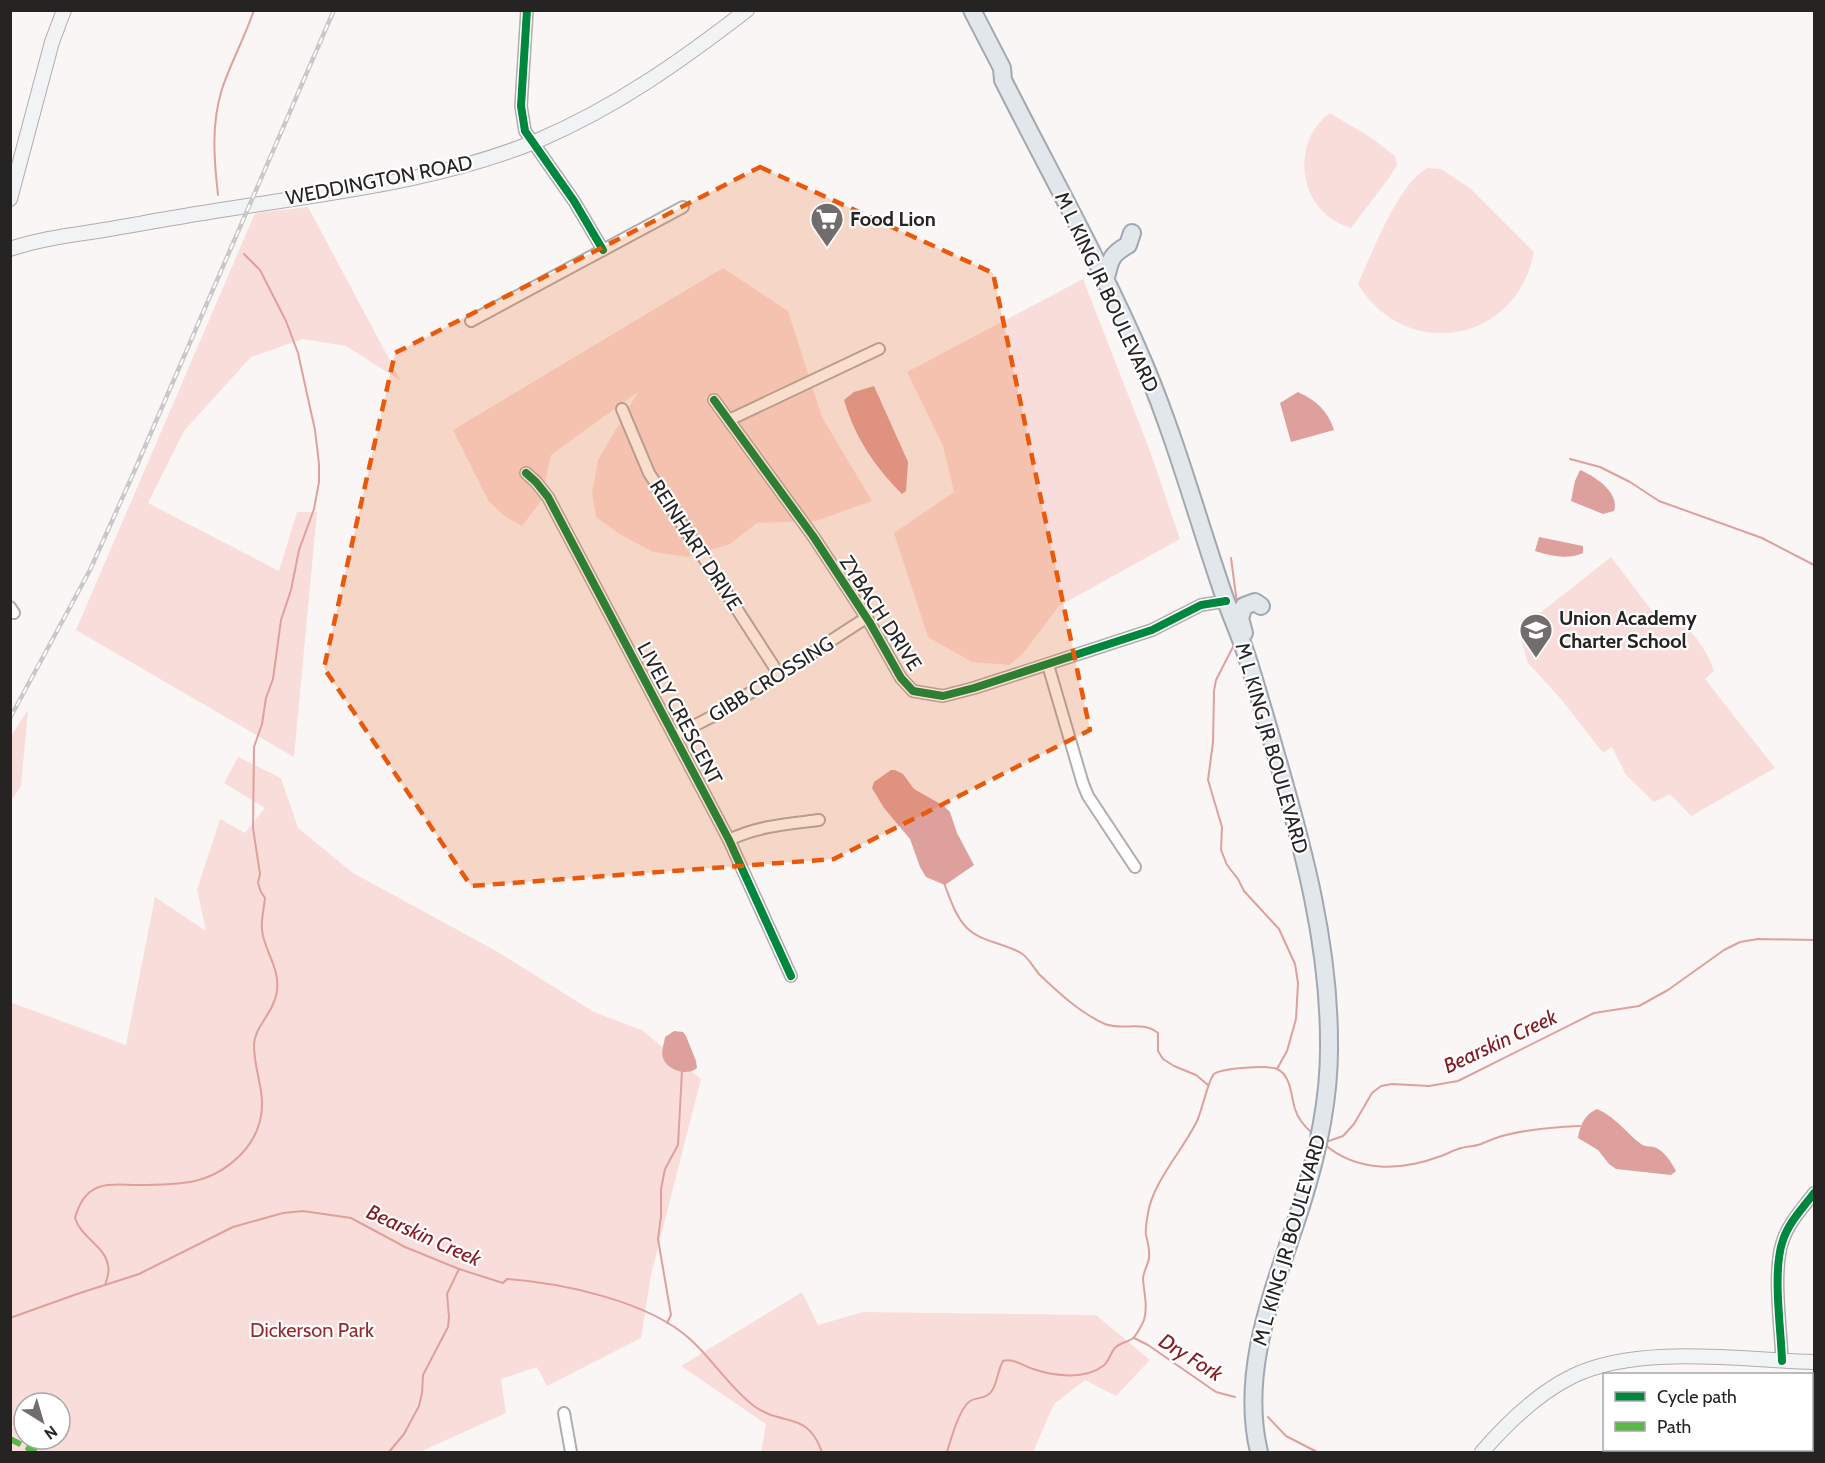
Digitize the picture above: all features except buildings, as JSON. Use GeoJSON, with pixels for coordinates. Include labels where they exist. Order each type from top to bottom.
{"type":"FeatureCollection","features":[{"type":"Feature","properties":{"kind":"main road"},"geometry":{"type":"LineString","coordinates":[[10,199],[52,42],[64,10]]}},
{"type":"Feature","properties":{"kind":"main road","name":"WEDDINGTON ROAD"},"geometry":{"type":"LineString","coordinates":[[10,249],[75,235],[383,184],[477,162],[534,142],[589,116],[632,92],[682,60],[747,10]]}},
{"type":"Feature","properties":{"kind":"main road","name":"M L KING JR BOULEVARD"},"geometry":{"type":"LineString","coordinates":[[959,10],[993,73],[1003,80]]}},
{"type":"Feature","properties":{"kind":"main road","name":"M L KING JR BOULEVARD"},"geometry":{"type":"LineString","coordinates":[[972,10],[1002,69],[1003,80],[1105,282],[1145,368],[1173,439],[1226,601],[1246,653],[1292,810],[1322,937],[1328,996],[1327,1090],[1313,1164],[1261,1334],[1254,1392],[1255,1437],[1259,1452]]}},
{"type":"Feature","properties":{"kind":"main road"},"geometry":{"type":"LineString","coordinates":[[1105,282],[1112,257],[1128,245],[1132,233]]}},
{"type":"Feature","properties":{"kind":"main road"},"geometry":{"type":"LineString","coordinates":[[1261,606],[1255,602],[1244,606],[1240,618],[1287,777],[1292,810]]}},
{"type":"Feature","properties":{"kind":"main road"},"geometry":{"type":"LineString","coordinates":[[1482,1452],[1517,1416],[1552,1388],[1574,1375],[1606,1365],[1641,1359],[1694,1357],[1815,1362]]}},
{"type":"Feature","properties":{"kind":"street"},"geometry":{"type":"LineString","coordinates":[[527,10],[521,106],[525,131],[603,250]]}},
{"type":"Feature","properties":{"kind":"street"},"geometry":{"type":"LineString","coordinates":[[471,321],[683,207]]}},
{"type":"Feature","properties":{"kind":"street"},"geometry":{"type":"LineString","coordinates":[[729,420],[879,349]]}},
{"type":"Feature","properties":{"kind":"street","name":"ZYBACH DRIVE"},"geometry":{"type":"LineString","coordinates":[[714,400],[813,536],[866,618],[901,678],[913,691],[943,696],[1048,665],[1152,630],[1201,605],[1226,601]]}},
{"type":"Feature","properties":{"kind":"street","name":"REINHART DRIVE"},"geometry":{"type":"LineString","coordinates":[[622,409],[649,473],[780,676]]}},
{"type":"Feature","properties":{"kind":"street","name":"LIVELY CRESCENT"},"geometry":{"type":"LineString","coordinates":[[526,473],[548,497],[729,840],[791,976]]}},
{"type":"Feature","properties":{"kind":"street","name":"GIBB CROSSING"},"geometry":{"type":"LineString","coordinates":[[674,736],[719,713],[780,676],[866,618]]}},
{"type":"Feature","properties":{"kind":"street"},"geometry":{"type":"LineString","coordinates":[[1048,665],[1088,796],[1135,867]]}},
{"type":"Feature","properties":{"kind":"street"},"geometry":{"type":"LineString","coordinates":[[729,840],[760,828],[819,819]]}},
{"type":"Feature","properties":{"kind":"street"},"geometry":{"type":"LineString","coordinates":[[1782,1361],[1779,1260],[1783,1239],[1792,1221],[1815,1193]]}},
{"type":"Feature","properties":{"kind":"street"},"geometry":{"type":"LineString","coordinates":[[564,1413],[571,1452]]}},
{"type":"Feature","properties":{"kind":"highlighted area"},"geometry":{"type":"Polygon","coordinates":[[[760,167],[993,273],[1090,730],[834,859],[471,886],[324,668],[395,353],[760,167]]]}},
{"type":"Feature","properties":{"kind":"green space"},"geometry":{"type":"Polygon","coordinates":[[[1330,113],[1373,139],[1395,156],[1397,165],[1351,228],[1336,222],[1323,212],[1314,201],[1305,174],[1304,161],[1312,134],[1319,123],[1330,113]]]}},
{"type":"Feature","properties":{"kind":"green space"},"geometry":{"type":"Polygon","coordinates":[[[1428,168],[1441,169],[1471,189],[1534,252],[1524,283],[1506,306],[1483,323],[1458,332],[1430,333],[1403,325],[1379,309],[1358,284],[1397,202],[1417,175],[1428,168]]]}},
{"type":"Feature","properties":{"kind":"green space"},"geometry":{"type":"Polygon","coordinates":[[[308,207],[401,381],[346,346],[303,339],[251,357],[184,431],[148,503],[279,571],[297,512],[317,512],[294,757],[76,630],[255,213],[308,207]]]}},
{"type":"Feature","properties":{"kind":"green space"},"geometry":{"type":"Polygon","coordinates":[[[723,268],[788,311],[822,417],[872,501],[816,521],[757,523],[730,544],[688,557],[653,552],[618,533],[596,517],[592,493],[598,460],[638,392],[551,455],[541,501],[522,526],[506,517],[489,502],[453,430],[723,268]]]}},
{"type":"Feature","properties":{"kind":"green space"},"geometry":{"type":"Polygon","coordinates":[[[1083,279],[1150,451],[1180,539],[1059,606],[1025,651],[1010,665],[972,662],[928,637],[894,533],[954,492],[943,446],[907,372],[1083,279]]]}},
{"type":"Feature","properties":{"kind":"green space"},"geometry":{"type":"Polygon","coordinates":[[[1611,557],[1662,624],[1673,615],[1698,640],[1714,671],[1705,679],[1775,768],[1691,816],[1670,794],[1654,802],[1626,775],[1612,747],[1603,753],[1561,699],[1528,663],[1519,632],[1611,557]]]}},
{"type":"Feature","properties":{"kind":"green space"},"geometry":{"type":"Polygon","coordinates":[[[28,710],[21,786],[11,801],[11,736],[28,710]]]}},
{"type":"Feature","properties":{"kind":"green space","name":"Dickerson Park"},"geometry":{"type":"Polygon","coordinates":[[[238,757],[281,778],[298,828],[353,873],[498,952],[594,1012],[642,1030],[701,1079],[651,1275],[641,1338],[547,1386],[537,1367],[501,1379],[506,1413],[420,1452],[11,1452],[10,1002],[126,1045],[155,897],[206,931],[197,890],[220,819],[245,833],[265,808],[224,783],[238,757]]]}},
{"type":"Feature","properties":{"kind":"green space"},"geometry":{"type":"Polygon","coordinates":[[[802,1292],[818,1325],[863,1312],[1096,1315],[1150,1360],[1116,1396],[1085,1380],[1054,1404],[1033,1452],[761,1452],[766,1424],[681,1366],[802,1292]]]}},
{"type":"Feature","properties":{"kind":"shaded area"},"geometry":{"type":"Polygon","coordinates":[[[874,386],[908,462],[906,491],[902,494],[867,451],[854,427],[844,400],[854,392],[874,386]]]}},
{"type":"Feature","properties":{"kind":"shaded area"},"geometry":{"type":"Polygon","coordinates":[[[1298,392],[1320,407],[1334,430],[1291,442],[1280,403],[1298,392]]]}},
{"type":"Feature","properties":{"kind":"shaded area"},"geometry":{"type":"Polygon","coordinates":[[[1580,470],[1599,481],[1610,492],[1615,504],[1614,511],[1603,514],[1571,501],[1580,470]]]}},
{"type":"Feature","properties":{"kind":"shaded area"},"geometry":{"type":"Polygon","coordinates":[[[1539,537],[1583,546],[1583,553],[1565,557],[1535,551],[1539,537]]]}},
{"type":"Feature","properties":{"kind":"shaded area"},"geometry":{"type":"Polygon","coordinates":[[[891,770],[903,774],[914,789],[944,806],[950,812],[957,833],[974,865],[945,885],[926,877],[910,839],[884,808],[872,788],[874,782],[891,770]]]}},
{"type":"Feature","properties":{"kind":"shaded area"},"geometry":{"type":"Polygon","coordinates":[[[674,1031],[683,1032],[686,1036],[696,1061],[697,1068],[693,1071],[683,1072],[673,1069],[663,1058],[665,1037],[674,1031]]]}},
{"type":"Feature","properties":{"kind":"shaded area"},"geometry":{"type":"Polygon","coordinates":[[[1597,1109],[1615,1120],[1641,1144],[1661,1151],[1676,1171],[1671,1175],[1616,1169],[1609,1164],[1598,1150],[1578,1138],[1584,1120],[1597,1109]]]}},
{"type":"Feature","properties":{"kind":"waterway"},"geometry":{"type":"LineString","coordinates":[[218,195],[214,142],[216,115],[222,89],[254,10]]}},
{"type":"Feature","properties":{"kind":"waterway"},"geometry":{"type":"LineString","coordinates":[[105,1285],[109,1270],[106,1258],[82,1231],[75,1218],[86,1195],[94,1189],[108,1185],[158,1185],[205,1178],[223,1169],[240,1156],[253,1139],[261,1118],[262,1097],[254,1045],[257,1032],[275,999],[277,982],[262,930],[265,898],[258,883],[260,874],[253,828],[254,747],[273,679],[281,620],[291,590],[299,550],[314,509],[319,482],[319,464],[315,430],[298,353],[286,321],[260,270],[244,254]]}},
{"type":"Feature","properties":{"kind":"waterway"},"geometry":{"type":"LineString","coordinates":[[1570,459],[1600,467],[1630,482],[1659,501],[1762,538],[1814,565]]}},
{"type":"Feature","properties":{"kind":"waterway"},"geometry":{"type":"LineString","coordinates":[[1231,558],[1237,603]]}},
{"type":"Feature","properties":{"kind":"waterway"},"geometry":{"type":"LineString","coordinates":[[1235,643],[1216,680],[1213,742],[1208,780],[1222,827],[1221,850],[1227,865],[1244,891],[1279,929],[1295,964],[1298,983],[1296,1019],[1287,1051],[1277,1069]]}},
{"type":"Feature","properties":{"kind":"waterway"},"geometry":{"type":"LineString","coordinates":[[944,883],[959,918],[973,933],[1021,953],[1062,995],[1078,1008],[1105,1024],[1152,1029],[1158,1033],[1158,1051],[1163,1059],[1196,1075],[1208,1085]]}},
{"type":"Feature","properties":{"kind":"waterway","name":"Bearskin Creek"},"geometry":{"type":"LineString","coordinates":[[1326,1142],[1343,1136],[1354,1124],[1372,1093],[1381,1086],[1392,1084],[1429,1086],[1458,1081],[1594,1013],[1639,1006],[1668,990],[1724,950],[1740,942],[1758,939],[1814,940]]}},
{"type":"Feature","properties":{"kind":"waterway","name":"Bearskin Creek"},"geometry":{"type":"LineString","coordinates":[[947,1452],[962,1411],[970,1401],[987,1396],[991,1392],[1003,1361],[1015,1361],[1050,1373],[1078,1375],[1103,1366],[1119,1344],[1132,1339],[1135,1335],[1145,1315],[1143,1279],[1149,1258],[1146,1230],[1151,1201],[1162,1178],[1197,1121],[1214,1074],[1226,1070],[1264,1067],[1282,1072],[1290,1086],[1298,1116],[1313,1134]]}},
{"type":"Feature","properties":{"kind":"waterway"},"geometry":{"type":"LineString","coordinates":[[667,1323],[671,1315],[658,1239],[661,1189],[665,1169],[678,1145],[682,1071]]}},
{"type":"Feature","properties":{"kind":"waterway"},"geometry":{"type":"LineString","coordinates":[[1324,1144],[1351,1160],[1365,1164],[1411,1165],[1511,1134],[1580,1126]]}},
{"type":"Feature","properties":{"kind":"waterway","name":"Bearskin Creek"},"geometry":{"type":"LineString","coordinates":[[10,1318],[139,1274],[233,1227],[283,1213],[303,1211],[351,1218],[405,1247],[459,1269],[503,1283],[507,1279],[529,1281],[604,1296],[652,1315],[673,1326],[691,1340],[754,1406],[793,1421],[809,1430],[822,1452]]}},
{"type":"Feature","properties":{"kind":"waterway"},"geometry":{"type":"LineString","coordinates":[[389,1452],[404,1434],[419,1406],[423,1375],[448,1327],[447,1294],[459,1269]]}},
{"type":"Feature","properties":{"kind":"waterway","name":"Dry Fork"},"geometry":{"type":"LineString","coordinates":[[1134,1338],[1148,1345],[1216,1392],[1235,1397]]}},
{"type":"Feature","properties":{"kind":"waterway","name":"Dry Fork"},"geometry":{"type":"LineString","coordinates":[[1268,1417],[1286,1436],[1317,1452]]}},
{"type":"Feature","properties":{"kind":"railway"},"geometry":{"type":"LineString","coordinates":[[10,718],[90,570],[334,10]]}},
{"type":"Feature","properties":{"kind":"marked path"},"geometry":{"type":"LineString","coordinates":[[10,1439],[36,1452]]}},
{"type":"Feature","properties":{"kind":"cycle path"},"geometry":{"type":"LineString","coordinates":[[527,10],[521,106],[525,131],[574,201],[603,250]]}},
{"type":"Feature","properties":{"kind":"cycle path"},"geometry":{"type":"LineString","coordinates":[[714,400],[813,536],[870,623],[901,678],[913,691],[943,696],[974,688],[1152,630],[1201,605],[1226,601]]}},
{"type":"Feature","properties":{"kind":"cycle path"},"geometry":{"type":"LineString","coordinates":[[526,473],[548,497],[729,840],[791,976]]}},
{"type":"Feature","properties":{"kind":"cycle path"},"geometry":{"type":"LineString","coordinates":[[1782,1361],[1778,1299],[1780,1253],[1789,1227],[1814,1193]]}},
{"type":"Feature","properties":{"kind":"place","name":"Food Lion"},"geometry":{"type":"Point","coordinates":[827,248]}},
{"type":"Feature","properties":{"kind":"place","name":"Union Academy Charter School"},"geometry":{"type":"Point","coordinates":[1536,659]}}]}
